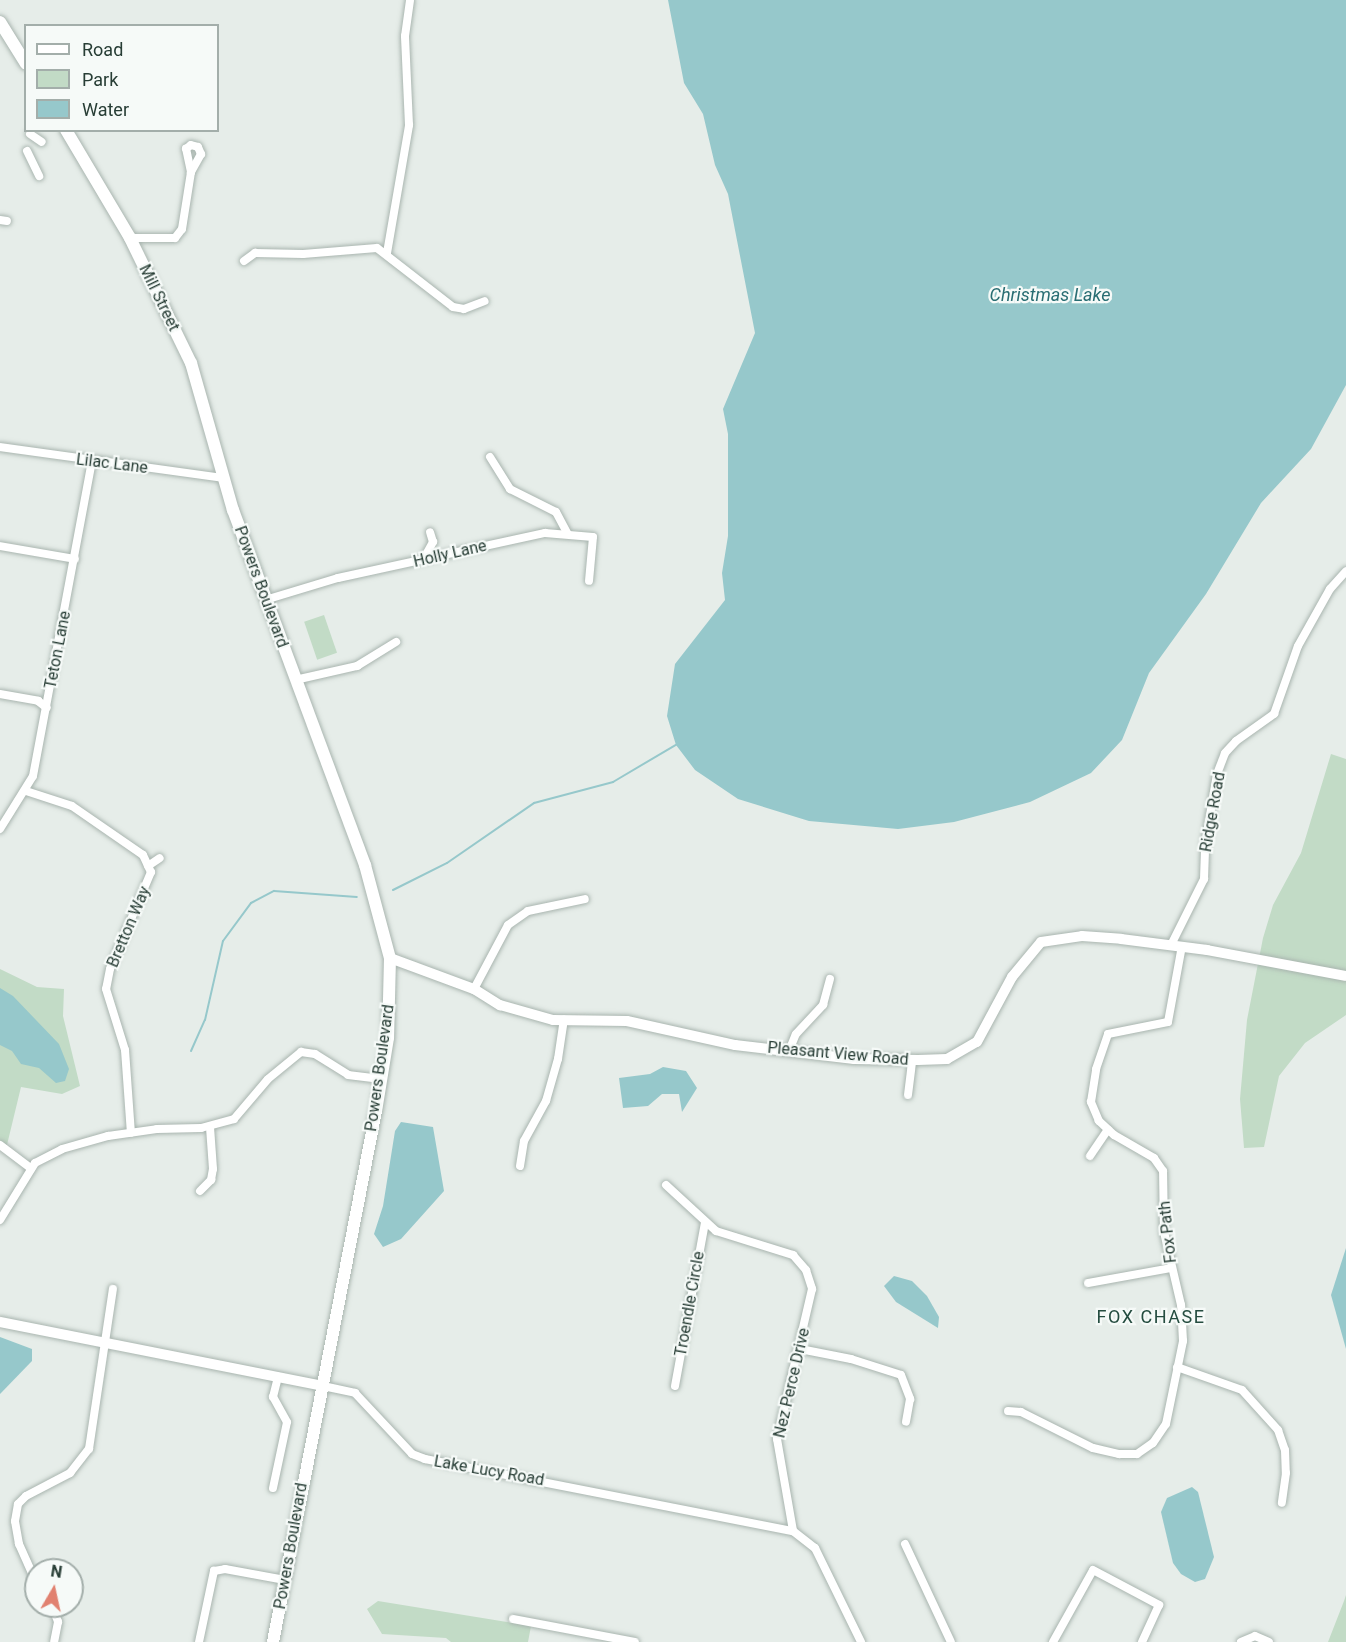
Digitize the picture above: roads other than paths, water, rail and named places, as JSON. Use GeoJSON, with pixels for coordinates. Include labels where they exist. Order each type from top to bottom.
{"type":"FeatureCollection","features":[{"type":"Feature","properties":{"kind":"main road"},"geometry":{"type":"LineString","coordinates":[[0,22],[24,61]]}},
{"type":"Feature","properties":{"kind":"main road","name":"Mill Street"},"geometry":{"type":"LineString","coordinates":[[67,132],[130,238],[191,363],[224,478]]}},
{"type":"Feature","properties":{"kind":"main road","name":"Powers Boulevard"},"geometry":{"type":"LineString","coordinates":[[224,478],[266,600],[364,865],[390,958],[388,1027],[381,1079],[273,1642]]}},
{"type":"Feature","properties":{"kind":"street"},"geometry":{"type":"LineString","coordinates":[[387,253],[409,125],[405,36],[410,0]]}},
{"type":"Feature","properties":{"kind":"street"},"geometry":{"type":"LineString","coordinates":[[30,134],[42,142]]}},
{"type":"Feature","properties":{"kind":"street"},"geometry":{"type":"LineString","coordinates":[[27,151],[39,176]]}},
{"type":"Feature","properties":{"kind":"street"},"geometry":{"type":"LineString","coordinates":[[130,238],[176,238],[182,229],[191,172]]}},
{"type":"Feature","properties":{"kind":"street"},"geometry":{"type":"LineString","coordinates":[[244,261],[255,254],[303,254],[353,247],[377,248],[387,253],[453,307],[464,309],[485,301]]}},
{"type":"Feature","properties":{"kind":"street","name":"Lilac Lane"},"geometry":{"type":"LineString","coordinates":[[0,447],[92,462],[224,478]]}},
{"type":"Feature","properties":{"kind":"street"},"geometry":{"type":"LineString","coordinates":[[490,457],[510,489],[556,513],[567,533]]}},
{"type":"Feature","properties":{"kind":"street","name":"Teton Lane"},"geometry":{"type":"LineString","coordinates":[[0,829],[26,791],[47,708],[92,462]]}},
{"type":"Feature","properties":{"kind":"street"},"geometry":{"type":"LineString","coordinates":[[423,560],[433,542],[430,532]]}},
{"type":"Feature","properties":{"kind":"street","name":"Holly Lane"},"geometry":{"type":"LineString","coordinates":[[266,600],[317,583],[527,536],[567,533],[593,537],[589,581]]}},
{"type":"Feature","properties":{"kind":"street"},"geometry":{"type":"LineString","coordinates":[[0,546],[75,560]]}},
{"type":"Feature","properties":{"kind":"street","name":"Ridge Road"},"geometry":{"type":"LineString","coordinates":[[1176,946],[1204,879],[1205,845],[1217,774],[1225,753],[1236,741],[1274,714],[1298,646],[1330,589],[1346,571]]}},
{"type":"Feature","properties":{"kind":"street"},"geometry":{"type":"LineString","coordinates":[[295,680],[357,666],[396,642]]}},
{"type":"Feature","properties":{"kind":"street"},"geometry":{"type":"LineString","coordinates":[[0,694],[38,701],[47,708]]}},
{"type":"Feature","properties":{"kind":"street","name":"Bretton Way"},"geometry":{"type":"LineString","coordinates":[[26,791],[72,806],[143,855],[151,872],[147,887],[110,969],[106,989],[125,1050],[131,1133]]}},
{"type":"Feature","properties":{"kind":"street"},"geometry":{"type":"LineString","coordinates":[[148,866],[160,858]]}},
{"type":"Feature","properties":{"kind":"street"},"geometry":{"type":"LineString","coordinates":[[474,989],[508,925],[528,911],[585,899]]}},
{"type":"Feature","properties":{"kind":"street","name":"Pleasant View Road"},"geometry":{"type":"LineString","coordinates":[[390,958],[474,989],[500,1005],[529,1015],[564,1019],[627,1021],[735,1045],[912,1060],[948,1059],[977,1042],[1012,977],[1041,942],[1082,936],[1176,946],[1346,976]]}},
{"type":"Feature","properties":{"kind":"street","name":"Fox Path"},"geometry":{"type":"LineString","coordinates":[[1008,1411],[1021,1412],[1093,1448],[1137,1454],[1153,1443],[1166,1424],[1183,1341],[1181,1314],[1164,1232],[1162,1171],[1154,1158],[1099,1121],[1091,1102],[1102,1042],[1118,1030],[1155,1028],[1168,1022],[1176,946]]}},
{"type":"Feature","properties":{"kind":"street"},"geometry":{"type":"LineString","coordinates":[[789,1051],[796,1034],[823,1005],[830,979]]}},
{"type":"Feature","properties":{"kind":"street"},"geometry":{"type":"LineString","coordinates":[[520,1166],[524,1142],[549,1091],[564,1019]]}},
{"type":"Feature","properties":{"kind":"street"},"geometry":{"type":"LineString","coordinates":[[0,1220],[31,1168],[62,1149],[131,1133],[210,1127],[234,1119],[268,1079],[301,1052],[322,1057],[348,1075],[381,1079]]}},
{"type":"Feature","properties":{"kind":"street"},"geometry":{"type":"LineString","coordinates":[[908,1095],[912,1060]]}},
{"type":"Feature","properties":{"kind":"street"},"geometry":{"type":"LineString","coordinates":[[200,1191],[211,1180],[213,1169],[210,1127]]}},
{"type":"Feature","properties":{"kind":"street"},"geometry":{"type":"LineString","coordinates":[[1090,1156],[1108,1129]]}},
{"type":"Feature","properties":{"kind":"street"},"geometry":{"type":"LineString","coordinates":[[0,1145],[31,1168]]}},
{"type":"Feature","properties":{"kind":"street","name":"Nez Perce Drive"},"geometry":{"type":"LineString","coordinates":[[666,1185],[716,1231],[793,1255],[806,1270],[812,1289],[800,1349],[777,1439],[792,1531]]}},
{"type":"Feature","properties":{"kind":"street","name":"Troendle Circle"},"geometry":{"type":"LineString","coordinates":[[675,1386],[705,1222]]}},
{"type":"Feature","properties":{"kind":"street"},"geometry":{"type":"LineString","coordinates":[[1088,1283],[1171,1268]]}},
{"type":"Feature","properties":{"kind":"street"},"geometry":{"type":"LineString","coordinates":[[25,1558],[19,1544],[15,1521],[18,1504],[70,1473],[89,1449],[95,1428],[103,1343],[113,1289]]}},
{"type":"Feature","properties":{"kind":"street","name":"Lake Lucy Road"},"geometry":{"type":"LineString","coordinates":[[0,1322],[355,1393],[412,1454],[425,1459],[792,1531]]}},
{"type":"Feature","properties":{"kind":"street"},"geometry":{"type":"LineString","coordinates":[[800,1349],[851,1359],[901,1375],[910,1399],[906,1422]]}},
{"type":"Feature","properties":{"kind":"street"},"geometry":{"type":"LineString","coordinates":[[1177,1367],[1242,1390],[1278,1430],[1285,1450],[1287,1473],[1282,1503]]}},
{"type":"Feature","properties":{"kind":"street"},"geometry":{"type":"LineString","coordinates":[[273,1488],[287,1422],[273,1397],[278,1377]]}},
{"type":"Feature","properties":{"kind":"street"},"geometry":{"type":"LineString","coordinates":[[792,1531],[815,1548],[861,1642]]}},
{"type":"Feature","properties":{"kind":"street"},"geometry":{"type":"LineString","coordinates":[[905,1544],[951,1642]]}},
{"type":"Feature","properties":{"kind":"street"},"geometry":{"type":"LineString","coordinates":[[199,1642],[214,1571],[225,1569],[285,1580]]}},
{"type":"Feature","properties":{"kind":"street"},"geometry":{"type":"LineString","coordinates":[[1053,1642],[1093,1570],[1159,1605],[1142,1642]]}},
{"type":"Feature","properties":{"kind":"street"},"geometry":{"type":"LineString","coordinates":[[54,1642],[58,1622],[56,1618]]}},
{"type":"Feature","properties":{"kind":"street"},"geometry":{"type":"LineString","coordinates":[[513,1619],[635,1642]]}},
{"type":"Feature","properties":{"kind":"street"},"geometry":{"type":"LineString","coordinates":[[1242,1640],[1255,1636],[1269,1642]]}},
{"type":"Feature","properties":{"kind":"water","name":"Christmas Lake"},"geometry":{"type":"Polygon","coordinates":[[[668,0],[1346,0],[1346,385],[1311,449],[1261,503],[1206,594],[1149,673],[1122,740],[1091,773],[1030,802],[954,822],[898,829],[809,821],[738,799],[695,770],[676,745],[667,716],[675,664],[725,600],[722,573],[728,536],[728,434],[723,409],[755,333],[728,194],[715,165],[703,114],[684,83],[668,0]]]}},
{"type":"Feature","properties":{"kind":"water"},"geometry":{"type":"Polygon","coordinates":[[[0,988],[13,996],[59,1044],[69,1069],[65,1081],[56,1083],[39,1068],[21,1064],[12,1051],[0,1045],[0,988]]]}},
{"type":"Feature","properties":{"kind":"water"},"geometry":{"type":"Polygon","coordinates":[[[663,1067],[686,1071],[697,1088],[682,1112],[679,1094],[662,1094],[648,1106],[623,1108],[619,1078],[650,1074],[663,1067]]]}},
{"type":"Feature","properties":{"kind":"water"},"geometry":{"type":"Polygon","coordinates":[[[401,1122],[433,1127],[444,1191],[401,1239],[383,1247],[374,1234],[383,1206],[395,1131],[401,1122]]]}},
{"type":"Feature","properties":{"kind":"water"},"geometry":{"type":"Polygon","coordinates":[[[1346,1248],[1346,1349],[1331,1295],[1346,1248]]]}},
{"type":"Feature","properties":{"kind":"water"},"geometry":{"type":"Polygon","coordinates":[[[894,1276],[912,1281],[927,1296],[939,1317],[938,1328],[896,1302],[884,1286],[894,1276]]]}},
{"type":"Feature","properties":{"kind":"water"},"geometry":{"type":"Polygon","coordinates":[[[0,1337],[32,1349],[32,1361],[0,1394],[0,1337]]]}},
{"type":"Feature","properties":{"kind":"water"},"geometry":{"type":"Polygon","coordinates":[[[1192,1487],[1198,1492],[1214,1557],[1205,1579],[1195,1582],[1181,1574],[1173,1563],[1161,1512],[1167,1498],[1192,1487]]]}},
{"type":"Feature","properties":{"kind":"waterway"},"geometry":{"type":"LineString","coordinates":[[393,890],[447,863],[534,803],[613,782],[679,743]]}},
{"type":"Feature","properties":{"kind":"waterway"},"geometry":{"type":"LineString","coordinates":[[191,1051],[205,1020],[223,941],[251,903],[274,891],[357,897]]}},
{"type":"Feature","properties":{"kind":"district","name":"FOX CHASE"},"geometry":{"type":"Point","coordinates":[1151,1317]}}]}
